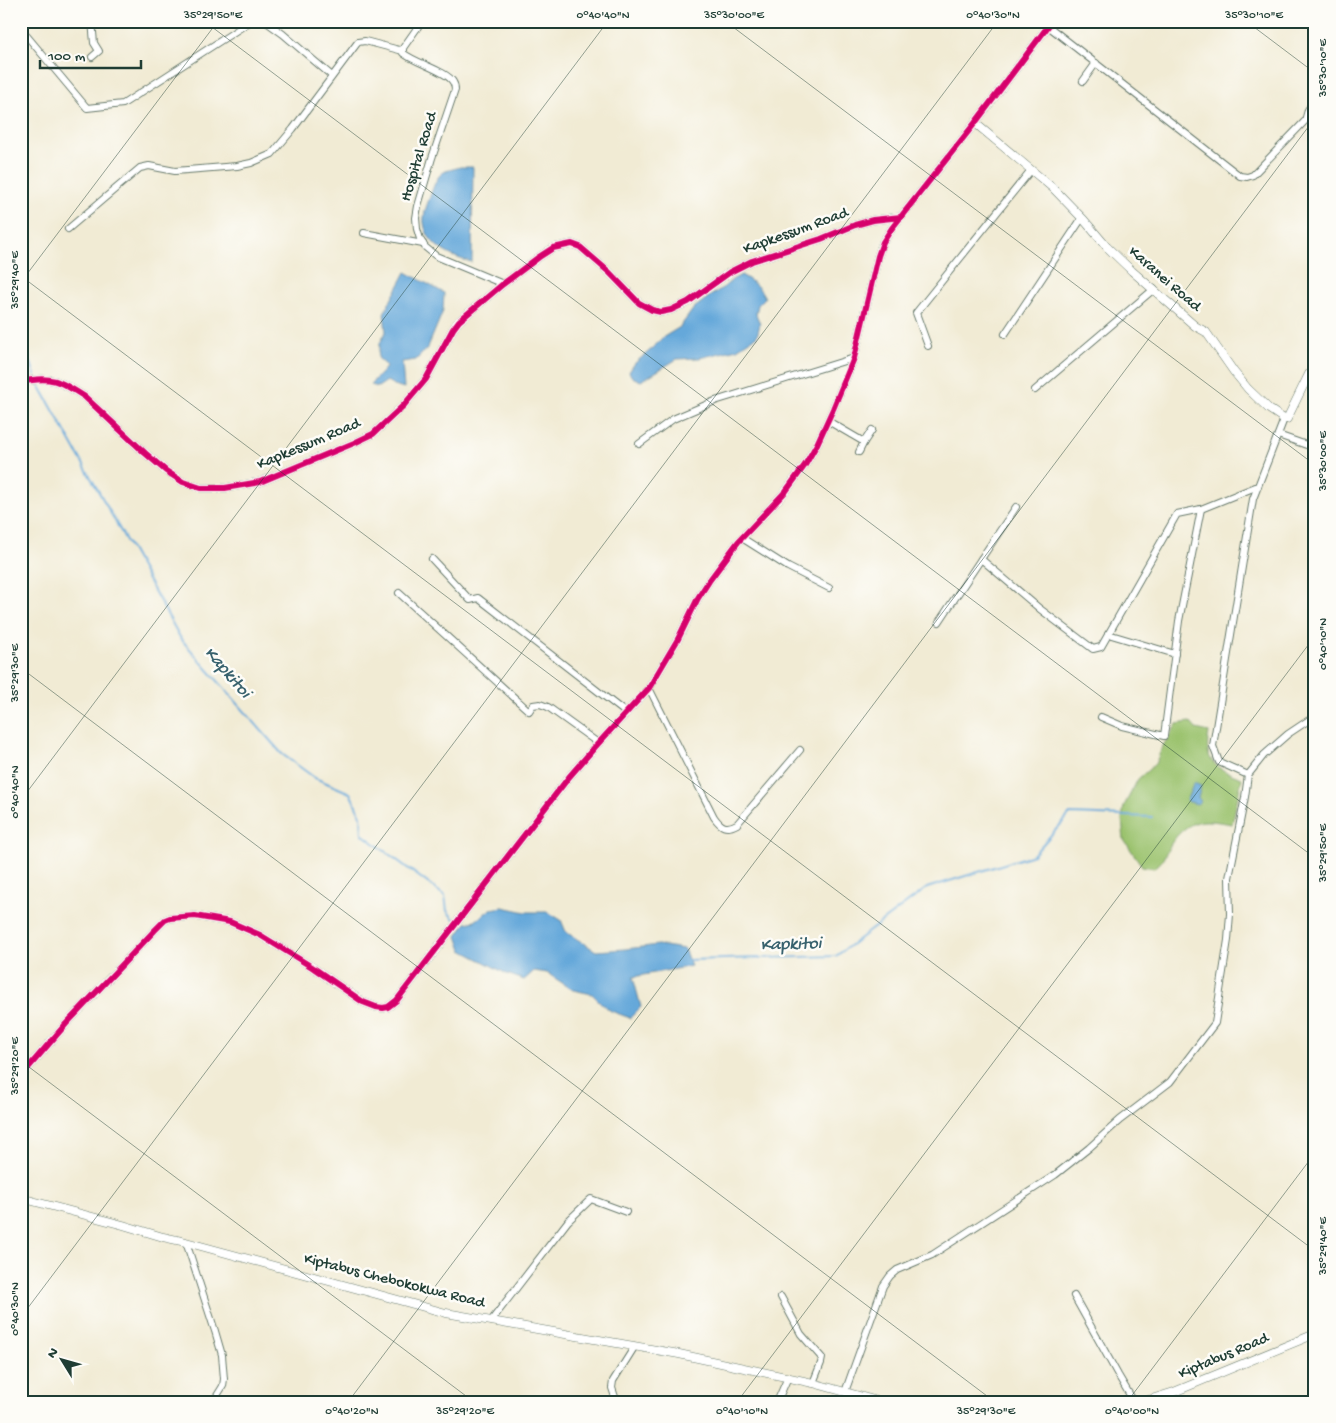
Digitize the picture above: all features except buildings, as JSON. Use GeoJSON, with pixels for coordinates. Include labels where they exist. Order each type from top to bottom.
{"type":"FeatureCollection","features":[{"type":"Feature","properties":{"kind":"street"},"geometry":{"type":"LineString","coordinates":[[92,21],[94,43],[99,52],[92,57]]}},
{"type":"Feature","properties":{"kind":"street"},"geometry":{"type":"LineString","coordinates":[[21,29],[87,108],[123,104],[251,21]]}},
{"type":"Feature","properties":{"kind":"street"},"geometry":{"type":"LineString","coordinates":[[265,21],[332,76]]}},
{"type":"Feature","properties":{"kind":"street"},"geometry":{"type":"LineString","coordinates":[[68,229],[140,168],[175,172],[238,166],[272,154],[293,129],[356,44],[360,41],[374,43],[403,51],[422,21]]}},
{"type":"Feature","properties":{"kind":"street"},"geometry":{"type":"LineString","coordinates":[[21,1076],[66,1024],[149,936],[165,920],[170,918],[183,916],[210,918],[240,926],[260,935],[312,967],[363,1002],[376,1007],[388,1007],[402,994],[569,777],[649,688],[709,581],[742,538],[786,491],[800,471],[817,444],[854,358],[883,242],[1050,23],[1096,63],[1240,176],[1247,177],[1253,175],[1305,121],[1315,95]]}},
{"type":"Feature","properties":{"kind":"street","name":"Hospital Road"},"geometry":{"type":"LineString","coordinates":[[403,51],[407,56],[450,78],[454,85],[452,99],[432,158],[416,218],[417,229],[423,244]]}},
{"type":"Feature","properties":{"kind":"street"},"geometry":{"type":"LineString","coordinates":[[1083,81],[1096,63]]}},
{"type":"Feature","properties":{"kind":"street","name":"Karanei Road"},"geometry":{"type":"LineString","coordinates":[[975,123],[1054,189],[1106,247],[1195,326],[1206,332],[1248,389],[1284,420]]}},
{"type":"Feature","properties":{"kind":"street"},"geometry":{"type":"LineString","coordinates":[[928,346],[916,313],[1031,170]]}},
{"type":"Feature","properties":{"kind":"street","name":"Kapkessum Road"},"geometry":{"type":"LineString","coordinates":[[21,382],[36,378],[48,379],[58,381],[71,388],[85,397],[166,471],[183,482],[201,488],[225,488],[260,482],[373,434],[404,405],[426,379],[452,329],[459,321],[503,284],[553,248],[572,244],[580,247],[609,272],[639,303],[652,310],[661,312],[671,310],[688,302],[730,272],[752,261],[821,239],[855,225],[872,220],[901,217]]}},
{"type":"Feature","properties":{"kind":"street"},"geometry":{"type":"LineString","coordinates":[[1005,334],[1082,218]]}},
{"type":"Feature","properties":{"kind":"street"},"geometry":{"type":"LineString","coordinates":[[364,233],[423,244],[436,256],[503,284]]}},
{"type":"Feature","properties":{"kind":"street"},"geometry":{"type":"LineString","coordinates":[[1034,390],[1154,289]]}},
{"type":"Feature","properties":{"kind":"street"},"geometry":{"type":"LineString","coordinates":[[639,444],[673,419],[716,401],[854,358]]}},
{"type":"Feature","properties":{"kind":"street"},"geometry":{"type":"LineString","coordinates":[[1248,775],[1219,762],[1213,746],[1252,499],[1284,420],[1287,419],[1309,374],[1315,367]]}},
{"type":"Feature","properties":{"kind":"street"},"geometry":{"type":"LineString","coordinates":[[828,420],[864,442]]}},
{"type":"Feature","properties":{"kind":"street"},"geometry":{"type":"LineString","coordinates":[[859,452],[872,430]]}},
{"type":"Feature","properties":{"kind":"street"},"geometry":{"type":"LineString","coordinates":[[1278,435],[1315,448]]}},
{"type":"Feature","properties":{"kind":"street"},"geometry":{"type":"LineString","coordinates":[[981,559],[1040,609],[1093,649],[1100,647],[1177,514],[1201,509],[1258,486]]}},
{"type":"Feature","properties":{"kind":"street"},"geometry":{"type":"LineString","coordinates":[[939,622],[1016,507]]}},
{"type":"Feature","properties":{"kind":"street"},"geometry":{"type":"LineString","coordinates":[[1101,717],[1122,726],[1164,736],[1179,621],[1201,509]]}},
{"type":"Feature","properties":{"kind":"street"},"geometry":{"type":"LineString","coordinates":[[742,538],[788,567],[829,588]]}},
{"type":"Feature","properties":{"kind":"street"},"geometry":{"type":"LineString","coordinates":[[432,559],[470,600],[478,598],[626,714]]}},
{"type":"Feature","properties":{"kind":"street"},"geometry":{"type":"LineString","coordinates":[[399,594],[529,711],[533,705],[540,704],[548,707],[598,743]]}},
{"type":"Feature","properties":{"kind":"street"},"geometry":{"type":"LineString","coordinates":[[1108,634],[1175,654]]}},
{"type":"Feature","properties":{"kind":"street"},"geometry":{"type":"LineString","coordinates":[[649,688],[714,817],[723,826],[730,827],[737,824],[800,750]]}},
{"type":"Feature","properties":{"kind":"street"},"geometry":{"type":"LineString","coordinates":[[845,1392],[883,1286],[890,1276],[897,1270],[932,1255],[1055,1175],[1120,1120],[1170,1082],[1215,1024],[1228,940],[1230,914],[1228,878],[1248,775],[1264,755],[1288,734],[1315,716]]}},
{"type":"Feature","properties":{"kind":"street","name":"Kiptabus Chebokokwa Road"},"geometry":{"type":"LineString","coordinates":[[21,1198],[446,1313],[679,1354],[814,1382],[881,1402]]}},
{"type":"Feature","properties":{"kind":"street"},"geometry":{"type":"LineString","coordinates":[[490,1321],[568,1221],[591,1199],[626,1212]]}},
{"type":"Feature","properties":{"kind":"street"},"geometry":{"type":"LineString","coordinates":[[186,1242],[222,1355],[223,1386],[213,1402]]}},
{"type":"Feature","properties":{"kind":"street"},"geometry":{"type":"LineString","coordinates":[[1074,1296],[1134,1402]]}},
{"type":"Feature","properties":{"kind":"street"},"geometry":{"type":"LineString","coordinates":[[781,1297],[801,1334],[822,1358],[822,1363],[814,1382]]}},
{"type":"Feature","properties":{"kind":"street","name":"Kiptabus Road"},"geometry":{"type":"LineString","coordinates":[[1142,1402],[1174,1392],[1315,1334]]}},
{"type":"Feature","properties":{"kind":"street"},"geometry":{"type":"LineString","coordinates":[[612,1402],[615,1397],[612,1388],[613,1381],[635,1346]]}},
{"type":"Feature","properties":{"kind":"street"},"geometry":{"type":"LineString","coordinates":[[776,1402],[788,1377]]}},
{"type":"Feature","properties":{"kind":"green space"},"geometry":{"type":"Polygon","coordinates":[[[1190,722],[1196,729],[1209,732],[1208,752],[1213,762],[1221,769],[1242,778],[1232,824],[1201,821],[1190,825],[1179,833],[1157,866],[1154,868],[1142,866],[1124,840],[1122,819],[1124,806],[1138,779],[1155,764],[1164,744],[1177,724],[1190,722]]]}},
{"type":"Feature","properties":{"kind":"water"},"geometry":{"type":"Polygon","coordinates":[[[460,167],[473,167],[472,262],[442,250],[430,238],[424,223],[427,206],[438,178],[444,172],[460,167]]]}},
{"type":"Feature","properties":{"kind":"water"},"geometry":{"type":"Polygon","coordinates":[[[406,272],[444,293],[443,311],[428,347],[416,360],[402,362],[404,388],[387,381],[378,387],[371,385],[387,366],[378,358],[380,343],[386,332],[384,313],[406,272]]]}},
{"type":"Feature","properties":{"kind":"water"},"geometry":{"type":"Polygon","coordinates":[[[741,275],[755,285],[765,298],[758,305],[756,314],[760,324],[757,336],[737,349],[699,358],[677,359],[641,381],[632,377],[629,372],[635,363],[662,338],[680,327],[694,308],[741,275]]]}},
{"type":"Feature","properties":{"kind":"water"},"geometry":{"type":"Polygon","coordinates":[[[1194,783],[1201,786],[1198,798],[1201,801],[1197,804],[1186,801],[1194,783]]]}},
{"type":"Feature","properties":{"kind":"water"},"geometry":{"type":"Polygon","coordinates":[[[503,907],[526,912],[548,912],[561,920],[566,932],[596,951],[658,945],[684,949],[691,966],[633,977],[641,1007],[630,1018],[611,1011],[592,994],[573,990],[547,973],[534,971],[524,980],[507,974],[462,950],[457,936],[466,923],[475,921],[491,909],[503,907]]]}},
{"type":"Feature","properties":{"kind":"waterway","name":"Kapkitoi"},"geometry":{"type":"LineString","coordinates":[[21,333],[35,375]]}},
{"type":"Feature","properties":{"kind":"waterway","name":"Kapkitoi"},"geometry":{"type":"LineString","coordinates":[[38,383],[181,639],[282,754],[315,778],[350,793],[361,816],[362,834],[445,896],[447,911],[454,919]]}},
{"type":"Feature","properties":{"kind":"waterway","name":"Kapkitoi"},"geometry":{"type":"LineString","coordinates":[[688,960],[836,956],[927,888],[1033,855],[1070,814],[1152,817]]}},
{"type":"Feature","properties":{"kind":"cycle path"},"geometry":{"type":"LineString","coordinates":[[21,1076],[66,1024],[155,930],[165,920],[170,918],[195,916],[230,922],[260,935],[312,967],[363,1002],[383,1008],[388,1007],[397,1000],[569,777],[649,688],[709,581],[738,542],[786,491],[805,465],[817,444],[854,358],[883,242],[1052,21]]}},
{"type":"Feature","properties":{"kind":"cycle path"},"geometry":{"type":"LineString","coordinates":[[21,382],[48,379],[62,383],[76,391],[166,471],[183,482],[201,488],[225,488],[260,482],[373,434],[404,405],[426,379],[459,321],[503,284],[553,248],[572,244],[580,247],[609,272],[639,303],[652,310],[661,312],[671,310],[688,302],[730,272],[752,261],[821,239],[855,225],[873,220],[901,217]]}}]}
